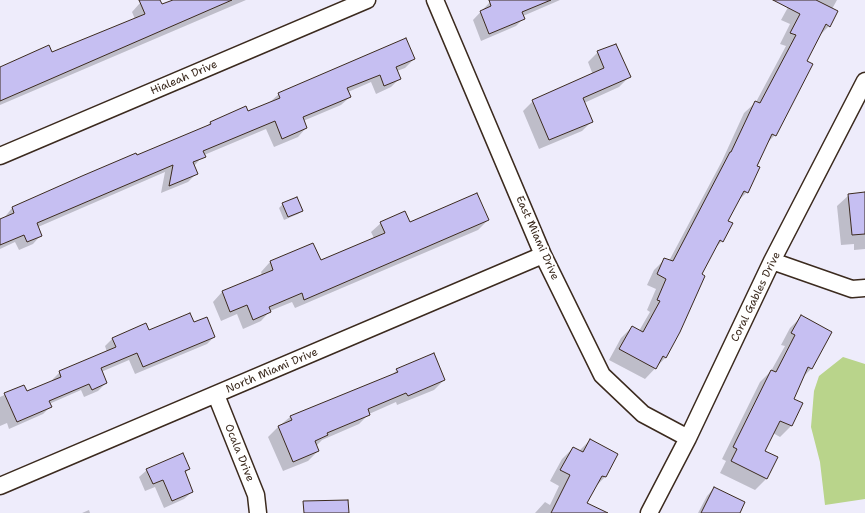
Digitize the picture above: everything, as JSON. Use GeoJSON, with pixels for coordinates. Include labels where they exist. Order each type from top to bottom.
{"type":"FeatureCollection","features":[{"type":"Feature","properties":{"kind":"street","name":"Hialeah Drive"},"geometry":{"type":"LineString","coordinates":[[0,156],[367,0]]}},
{"type":"Feature","properties":{"kind":"street","name":"East Miami Drive"},"geometry":{"type":"LineString","coordinates":[[435,0],[543,255],[602,375],[643,414],[688,438]]}},
{"type":"Feature","properties":{"kind":"street","name":"Coral Gables Drive"},"geometry":{"type":"LineString","coordinates":[[649,513],[688,438],[772,261],[865,81]]}},
{"type":"Feature","properties":{"kind":"street","name":"North Miami Drive"},"geometry":{"type":"LineString","coordinates":[[0,486],[543,255]]}},
{"type":"Feature","properties":{"kind":"street"},"geometry":{"type":"LineString","coordinates":[[772,261],[852,289],[865,288]]}},
{"type":"Feature","properties":{"kind":"street","name":"Ocala Drive"},"geometry":{"type":"LineString","coordinates":[[216,395],[256,495],[258,513]]}},
{"type":"Feature","properties":{"kind":"green space"},"geometry":{"type":"Polygon","coordinates":[[[843,357],[865,364],[865,499],[825,505],[820,462],[811,427],[814,391],[819,376],[843,357]]]}},
{"type":"Feature","properties":{"kind":"building"},"geometry":{"type":"Polygon","coordinates":[[[139,0],[160,0],[162,4],[173,0],[232,0],[0,101],[0,67],[49,45],[52,52],[145,14],[139,0]]]}},
{"type":"Feature","properties":{"kind":"building"},"geometry":{"type":"Polygon","coordinates":[[[489,0],[551,0],[522,12],[525,19],[489,34],[480,11],[491,6],[489,0]]]}},
{"type":"Feature","properties":{"kind":"building"},"geometry":{"type":"Polygon","coordinates":[[[773,0],[816,0],[838,11],[830,27],[826,24],[807,61],[813,64],[776,136],[772,134],[757,166],[760,167],[748,193],[744,191],[728,221],[733,223],[723,242],[720,240],[702,274],[705,276],[680,332],[666,358],[663,356],[656,369],[619,349],[632,326],[643,332],[660,301],[657,300],[666,279],[657,274],[664,258],[673,261],[731,152],[755,101],[760,103],[796,35],[790,33],[800,14],[773,0]]]}},
{"type":"Feature","properties":{"kind":"building"},"geometry":{"type":"Polygon","coordinates":[[[406,38],[415,59],[396,67],[401,79],[384,86],[380,75],[347,88],[351,97],[303,117],[307,128],[282,139],[275,121],[203,151],[206,157],[193,162],[198,174],[169,186],[173,165],[37,223],[42,236],[27,242],[24,235],[0,245],[0,219],[14,213],[12,207],[136,153],[137,155],[211,124],[210,122],[246,106],[248,111],[280,98],[278,93],[406,38]]]}},
{"type":"Feature","properties":{"kind":"building"},"geometry":{"type":"Polygon","coordinates":[[[616,44],[631,77],[583,98],[593,122],[549,140],[532,100],[604,68],[597,51],[616,44]]]}},
{"type":"Feature","properties":{"kind":"building"},"geometry":{"type":"Polygon","coordinates":[[[865,192],[865,234],[852,235],[848,194],[865,192]]]}},
{"type":"Feature","properties":{"kind":"building"},"geometry":{"type":"Polygon","coordinates":[[[477,193],[489,220],[304,300],[302,293],[269,307],[271,312],[253,320],[247,305],[230,312],[222,291],[273,270],[270,261],[313,243],[321,260],[385,233],[380,222],[405,211],[410,222],[477,193]]]}},
{"type":"Feature","properties":{"kind":"building"},"geometry":{"type":"Polygon","coordinates":[[[297,197],[303,211],[288,217],[282,203],[297,197]]]}},
{"type":"Feature","properties":{"kind":"building"},"geometry":{"type":"Polygon","coordinates":[[[190,313],[194,322],[207,317],[215,337],[143,367],[137,353],[101,368],[107,383],[92,390],[89,384],[49,401],[52,407],[17,422],[4,393],[24,385],[27,391],[61,377],[59,371],[116,347],[112,338],[146,323],[149,330],[190,313]]]}},
{"type":"Feature","properties":{"kind":"building"},"geometry":{"type":"Polygon","coordinates":[[[801,315],[832,332],[812,369],[808,367],[794,399],[803,403],[792,426],[780,421],[765,451],[778,457],[767,479],[731,461],[737,449],[733,447],[771,370],[776,372],[795,335],[791,333],[801,315]]]}},
{"type":"Feature","properties":{"kind":"building"},"geometry":{"type":"Polygon","coordinates":[[[434,353],[445,380],[408,396],[406,393],[368,409],[370,415],[327,433],[328,435],[315,441],[319,451],[293,462],[278,426],[292,420],[290,416],[398,372],[396,369],[434,353]]]}},
{"type":"Feature","properties":{"kind":"building"},"geometry":{"type":"Polygon","coordinates":[[[590,439],[618,454],[606,477],[602,476],[587,503],[608,513],[551,513],[570,475],[560,470],[573,447],[583,452],[590,439]]]}},
{"type":"Feature","properties":{"kind":"building"},"geometry":{"type":"Polygon","coordinates":[[[183,453],[190,469],[185,471],[193,492],[172,501],[163,480],[153,484],[146,469],[183,453]]]}},
{"type":"Feature","properties":{"kind":"building"},"geometry":{"type":"Polygon","coordinates":[[[714,487],[745,502],[740,513],[701,513],[714,487]]]}},
{"type":"Feature","properties":{"kind":"building"},"geometry":{"type":"Polygon","coordinates":[[[348,500],[349,513],[304,513],[303,501],[348,500]]]}}]}
